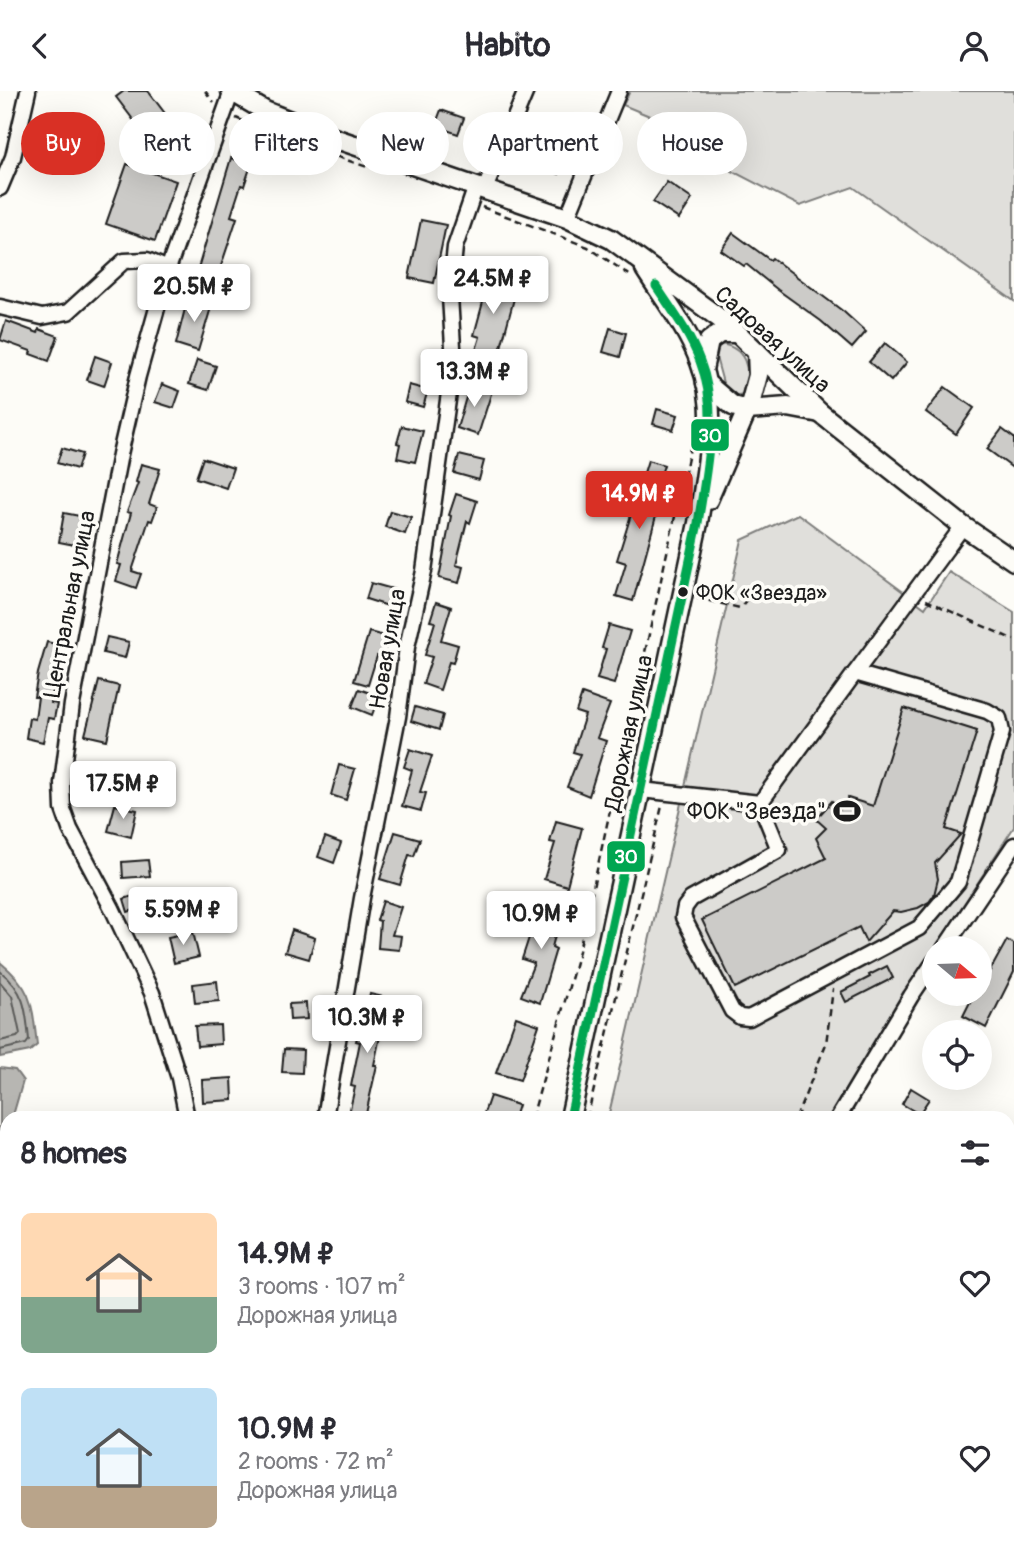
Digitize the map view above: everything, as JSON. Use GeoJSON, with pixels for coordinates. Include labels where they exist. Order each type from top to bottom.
{"type":"FeatureCollection","features":[{"type":"Feature","properties":{"kind":"main road","name":"Садовая улица"},"geometry":{"type":"LineString","coordinates":[[232,91],[265,111],[326,135],[477,193],[567,218],[611,239],[736,333],[820,413]]}},
{"type":"Feature","properties":{"kind":"main road","name":"Садовая улица"},"geometry":{"type":"LineString","coordinates":[[639,260],[687,334],[704,376]]}},
{"type":"Feature","properties":{"kind":"main road"},"geometry":{"type":"LineString","coordinates":[[698,523],[709,456],[710,426],[704,376],[709,341],[720,333],[736,333]]}},
{"type":"Feature","properties":{"kind":"main road"},"geometry":{"type":"LineString","coordinates":[[698,523],[747,411],[758,375],[757,352]]}},
{"type":"Feature","properties":{"kind":"main road"},"geometry":{"type":"LineString","coordinates":[[704,376],[733,406],[747,411]]}},
{"type":"Feature","properties":{"kind":"main road","name":"Садовая улица"},"geometry":{"type":"LineString","coordinates":[[747,411],[788,407],[820,413]]}},
{"type":"Feature","properties":{"kind":"main road"},"geometry":{"type":"LineString","coordinates":[[820,413],[963,526],[1014,561]]}},
{"type":"Feature","properties":{"kind":"main road","name":"Дорожная улица"},"geometry":{"type":"LineString","coordinates":[[572,1111],[698,523]]}},
{"type":"Feature","properties":{"kind":"street"},"geometry":{"type":"LineString","coordinates":[[0,188],[13,157],[28,91]]}},
{"type":"Feature","properties":{"kind":"street","name":"Центральная улица"},"geometry":{"type":"LineString","coordinates":[[186,1111],[179,1078],[152,993],[112,908],[70,829],[63,809],[62,783],[72,704],[120,454],[138,376],[169,269],[232,91]]}},
{"type":"Feature","properties":{"kind":"street"},"geometry":{"type":"LineString","coordinates":[[477,193],[526,91]]}},
{"type":"Feature","properties":{"kind":"street"},"geometry":{"type":"LineString","coordinates":[[567,218],[620,91]]}},
{"type":"Feature","properties":{"kind":"street","name":"Новая улица"},"geometry":{"type":"LineString","coordinates":[[326,1111],[362,898],[398,717],[407,647],[424,572],[449,393],[453,347],[450,296],[455,247],[477,193]]}},
{"type":"Feature","properties":{"kind":"street"},"geometry":{"type":"LineString","coordinates":[[0,307],[42,317],[68,312],[124,261],[147,260],[169,269]]}},
{"type":"Feature","properties":{"kind":"street"},"geometry":{"type":"LineString","coordinates":[[760,803],[963,526]]}},
{"type":"Feature","properties":{"kind":"street"},"geometry":{"type":"LineString","coordinates":[[760,803],[779,850],[691,899],[683,916],[732,1011],[740,1017],[750,1018],[919,928],[958,882],[1002,732],[999,718],[987,711],[855,673]]}},
{"type":"Feature","properties":{"kind":"street"},"geometry":{"type":"LineString","coordinates":[[641,790],[760,803]]}},
{"type":"Feature","properties":{"kind":"street"},"geometry":{"type":"LineString","coordinates":[[953,936],[1014,845]]}},
{"type":"Feature","properties":{"kind":"street"},"geometry":{"type":"LineString","coordinates":[[842,1111],[922,980]]}},
{"type":"Feature","properties":{"kind":"path"},"geometry":{"type":"LineString","coordinates":[[205,91],[225,113],[285,139],[356,163]]}},
{"type":"Feature","properties":{"kind":"path"},"geometry":{"type":"LineString","coordinates":[[477,193],[588,247],[637,281]]}},
{"type":"Feature","properties":{"kind":"path"},"geometry":{"type":"LineString","coordinates":[[534,1111],[579,951],[694,432]]}},
{"type":"Feature","properties":{"kind":"path"},"geometry":{"type":"LineString","coordinates":[[914,593],[1014,641]]}},
{"type":"Feature","properties":{"kind":"path"},"geometry":{"type":"LineString","coordinates":[[683,594],[740,608],[750,595]]}},
{"type":"Feature","properties":{"kind":"path"},"geometry":{"type":"LineString","coordinates":[[589,1111],[666,793]]}},
{"type":"Feature","properties":{"kind":"path"},"geometry":{"type":"LineString","coordinates":[[799,1111],[826,1044],[836,972]]}},
{"type":"Feature","properties":{"kind":"shaded area"},"geometry":{"type":"Polygon","coordinates":[[[630,91],[1014,91],[1014,301],[853,187],[800,206],[740,175],[747,175],[747,112],[640,112],[623,105],[630,91]]]}},
{"type":"Feature","properties":{"kind":"shaded area"},"geometry":{"type":"Polygon","coordinates":[[[718,344],[735,349],[741,354],[747,368],[744,394],[732,396],[723,383],[714,350],[718,344]]]}},
{"type":"Feature","properties":{"kind":"shaded area","name":"ФОК \"Звезда\""},"geometry":{"type":"Polygon","coordinates":[[[798,514],[925,608],[949,572],[1014,612],[1014,827],[943,936],[922,936],[922,968],[834,1111],[610,1111],[742,540],[798,514]]]}},
{"type":"Feature","properties":{"kind":"water"},"geometry":{"type":"Polygon","coordinates":[[[0,962],[25,989],[32,1008],[37,1045],[30,1051],[0,1057],[0,962]]]}},
{"type":"Feature","properties":{"kind":"water"},"geometry":{"type":"Polygon","coordinates":[[[0,1068],[15,1070],[23,1081],[14,1111],[0,1111],[0,1068]]]}},
{"type":"Feature","properties":{"kind":"building"},"geometry":{"type":"Polygon","coordinates":[[[124,91],[148,91],[164,112],[127,112],[116,97],[124,91]]]}},
{"type":"Feature","properties":{"kind":"building"},"geometry":{"type":"Polygon","coordinates":[[[449,113],[463,118],[458,134],[449,131],[449,113]]]}},
{"type":"Feature","properties":{"kind":"building"},"geometry":{"type":"Polygon","coordinates":[[[229,165],[229,175],[248,175],[244,186],[241,185],[231,216],[237,218],[216,281],[196,275],[229,165]]]}},
{"type":"Feature","properties":{"kind":"building"},"geometry":{"type":"Polygon","coordinates":[[[123,175],[159,175],[176,181],[155,241],[106,224],[123,175]]]}},
{"type":"Feature","properties":{"kind":"building"},"geometry":{"type":"Polygon","coordinates":[[[667,182],[692,199],[679,219],[653,202],[667,182]]]}},
{"type":"Feature","properties":{"kind":"building"},"geometry":{"type":"Polygon","coordinates":[[[421,220],[446,225],[434,283],[409,278],[421,220]]]}},
{"type":"Feature","properties":{"kind":"building"},"geometry":{"type":"Polygon","coordinates":[[[733,233],[770,260],[772,258],[844,312],[866,332],[852,348],[746,264],[744,266],[721,250],[733,233]]]}},
{"type":"Feature","properties":{"kind":"building"},"geometry":{"type":"Polygon","coordinates":[[[490,261],[509,267],[503,287],[516,291],[495,370],[472,363],[480,337],[474,335],[490,261]]]}},
{"type":"Feature","properties":{"kind":"building"},"geometry":{"type":"Polygon","coordinates":[[[188,297],[212,304],[198,351],[176,344],[188,297]]]}},
{"type":"Feature","properties":{"kind":"building"},"geometry":{"type":"Polygon","coordinates":[[[6,321],[38,333],[39,329],[58,336],[49,361],[30,354],[31,351],[0,340],[6,321]]]}},
{"type":"Feature","properties":{"kind":"building"},"geometry":{"type":"Polygon","coordinates":[[[610,328],[626,333],[620,357],[603,352],[610,328]]]}},
{"type":"Feature","properties":{"kind":"building"},"geometry":{"type":"Polygon","coordinates":[[[885,343],[907,362],[891,381],[869,362],[885,343]]]}},
{"type":"Feature","properties":{"kind":"building"},"geometry":{"type":"Polygon","coordinates":[[[95,356],[112,362],[104,386],[87,380],[95,356]]]}},
{"type":"Feature","properties":{"kind":"building"},"geometry":{"type":"Polygon","coordinates":[[[197,360],[216,366],[208,390],[189,384],[197,360]]]}},
{"type":"Feature","properties":{"kind":"building"},"geometry":{"type":"Polygon","coordinates":[[[162,384],[180,391],[174,408],[155,402],[162,384]]]}},
{"type":"Feature","properties":{"kind":"building"},"geometry":{"type":"Polygon","coordinates":[[[470,384],[492,391],[478,435],[457,428],[470,384]]]}},
{"type":"Feature","properties":{"kind":"building"},"geometry":{"type":"Polygon","coordinates":[[[409,385],[428,390],[423,407],[405,402],[409,385]]]}},
{"type":"Feature","properties":{"kind":"building"},"geometry":{"type":"Polygon","coordinates":[[[945,387],[974,408],[956,434],[926,412],[945,387]]]}},
{"type":"Feature","properties":{"kind":"building"},"geometry":{"type":"Polygon","coordinates":[[[657,409],[678,415],[673,430],[653,424],[657,409]]]}},
{"type":"Feature","properties":{"kind":"building"},"geometry":{"type":"Polygon","coordinates":[[[402,426],[423,431],[415,462],[397,458],[400,444],[397,443],[402,426]]]}},
{"type":"Feature","properties":{"kind":"building"},"geometry":{"type":"Polygon","coordinates":[[[1002,429],[1014,438],[1014,469],[987,449],[1002,429]]]}},
{"type":"Feature","properties":{"kind":"building"},"geometry":{"type":"Polygon","coordinates":[[[62,448],[82,454],[77,469],[57,463],[62,448]]]}},
{"type":"Feature","properties":{"kind":"building"},"geometry":{"type":"Polygon","coordinates":[[[459,455],[484,461],[479,480],[454,473],[459,455]]]}},
{"type":"Feature","properties":{"kind":"building"},"geometry":{"type":"Polygon","coordinates":[[[203,458],[233,468],[226,488],[196,478],[203,458]]]}},
{"type":"Feature","properties":{"kind":"building"},"geometry":{"type":"Polygon","coordinates":[[[648,460],[664,465],[652,503],[659,505],[633,601],[616,596],[626,563],[617,560],[648,460]]]}},
{"type":"Feature","properties":{"kind":"building"},"geometry":{"type":"Polygon","coordinates":[[[141,464],[160,469],[149,504],[157,507],[152,521],[149,520],[132,571],[141,574],[136,588],[116,581],[121,565],[117,564],[131,513],[127,512],[138,483],[136,482],[141,464]]]}},
{"type":"Feature","properties":{"kind":"building"},"geometry":{"type":"Polygon","coordinates":[[[456,494],[477,501],[470,523],[467,521],[456,565],[463,567],[459,583],[439,578],[451,516],[449,515],[456,494]]]}},
{"type":"Feature","properties":{"kind":"building"},"geometry":{"type":"Polygon","coordinates":[[[390,511],[411,517],[405,534],[385,527],[390,511]]]}},
{"type":"Feature","properties":{"kind":"building"},"geometry":{"type":"Polygon","coordinates":[[[64,513],[90,518],[85,547],[59,542],[64,513]]]}},
{"type":"Feature","properties":{"kind":"building"},"geometry":{"type":"Polygon","coordinates":[[[371,583],[396,590],[391,607],[366,599],[371,583]]]}},
{"type":"Feature","properties":{"kind":"building"},"geometry":{"type":"Polygon","coordinates":[[[436,602],[451,607],[441,640],[458,645],[440,690],[423,684],[432,657],[425,655],[435,622],[430,621],[436,602]]]}},
{"type":"Feature","properties":{"kind":"building"},"geometry":{"type":"Polygon","coordinates":[[[609,625],[630,631],[614,684],[597,679],[606,649],[602,648],[609,625]]]}},
{"type":"Feature","properties":{"kind":"building"},"geometry":{"type":"Polygon","coordinates":[[[369,632],[388,637],[383,658],[377,656],[368,685],[354,681],[369,632]]]}},
{"type":"Feature","properties":{"kind":"building"},"geometry":{"type":"Polygon","coordinates":[[[107,637],[129,642],[125,658],[103,653],[107,637]]]}},
{"type":"Feature","properties":{"kind":"building"},"geometry":{"type":"Polygon","coordinates":[[[47,642],[60,645],[52,675],[55,676],[51,703],[57,704],[54,719],[48,718],[43,742],[26,738],[29,718],[35,719],[38,697],[34,697],[47,642]]]}},
{"type":"Feature","properties":{"kind":"building"},"geometry":{"type":"Polygon","coordinates":[[[99,681],[119,686],[107,740],[85,735],[99,681]]]}},
{"type":"Feature","properties":{"kind":"building"},"geometry":{"type":"Polygon","coordinates":[[[359,689],[379,696],[372,715],[352,707],[359,689]]]}},
{"type":"Feature","properties":{"kind":"building"},"geometry":{"type":"Polygon","coordinates":[[[582,694],[610,704],[597,738],[606,741],[589,796],[567,787],[580,754],[573,752],[585,715],[576,712],[582,694]]]}},
{"type":"Feature","properties":{"kind":"building"},"geometry":{"type":"Polygon","coordinates":[[[415,707],[443,715],[439,730],[411,721],[415,707]]]}},
{"type":"Feature","properties":{"kind":"building"},"geometry":{"type":"Polygon","coordinates":[[[904,708],[977,731],[946,829],[961,834],[935,863],[938,879],[934,895],[929,902],[918,908],[893,911],[866,942],[859,927],[735,988],[702,920],[826,858],[816,838],[826,828],[816,819],[832,801],[840,809],[848,798],[873,806],[904,708]]]}},
{"type":"Feature","properties":{"kind":"building"},"geometry":{"type":"Polygon","coordinates":[[[410,749],[432,756],[420,792],[426,793],[421,811],[402,806],[412,770],[404,767],[410,749]]]}},
{"type":"Feature","properties":{"kind":"building"},"geometry":{"type":"Polygon","coordinates":[[[339,765],[355,769],[346,800],[331,795],[339,765]]]}},
{"type":"Feature","properties":{"kind":"building"},"geometry":{"type":"Polygon","coordinates":[[[83,771],[102,776],[98,790],[80,784],[83,771]]]}},
{"type":"Feature","properties":{"kind":"building"},"geometry":{"type":"Polygon","coordinates":[[[115,805],[137,810],[131,837],[108,831],[115,805]]]}},
{"type":"Feature","properties":{"kind":"building"},"geometry":{"type":"Polygon","coordinates":[[[556,821],[582,828],[567,886],[544,879],[555,843],[550,842],[556,821]]]}},
{"type":"Feature","properties":{"kind":"building"},"geometry":{"type":"Polygon","coordinates":[[[395,832],[420,839],[414,856],[409,855],[400,885],[380,879],[395,832]]]}},
{"type":"Feature","properties":{"kind":"building"},"geometry":{"type":"Polygon","coordinates":[[[325,837],[341,843],[334,863],[318,857],[325,837]]]}},
{"type":"Feature","properties":{"kind":"building"},"geometry":{"type":"Polygon","coordinates":[[[148,860],[150,876],[123,878],[122,862],[148,860]]]}},
{"type":"Feature","properties":{"kind":"building"},"geometry":{"type":"Polygon","coordinates":[[[142,893],[146,906],[128,912],[124,899],[142,893]]]}},
{"type":"Feature","properties":{"kind":"building"},"geometry":{"type":"Polygon","coordinates":[[[383,901],[401,907],[392,935],[401,936],[399,950],[378,948],[380,921],[377,920],[383,901]]]}},
{"type":"Feature","properties":{"kind":"building"},"geometry":{"type":"Polygon","coordinates":[[[540,904],[562,910],[552,947],[556,949],[540,1003],[521,996],[534,963],[522,959],[540,904]]]}},
{"type":"Feature","properties":{"kind":"building"},"geometry":{"type":"Polygon","coordinates":[[[292,930],[315,938],[309,959],[285,952],[292,930]]]}},
{"type":"Feature","properties":{"kind":"building"},"geometry":{"type":"Polygon","coordinates":[[[193,932],[199,957],[174,963],[168,937],[193,932]]]}},
{"type":"Feature","properties":{"kind":"building"},"geometry":{"type":"Polygon","coordinates":[[[1007,940],[1014,944],[1014,972],[990,1020],[971,1020],[963,1016],[968,1006],[992,1006],[992,967],[1007,940]]]}},
{"type":"Feature","properties":{"kind":"building"},"geometry":{"type":"Polygon","coordinates":[[[887,966],[893,978],[846,1002],[841,992],[887,966]]]}},
{"type":"Feature","properties":{"kind":"building"},"geometry":{"type":"Polygon","coordinates":[[[217,981],[219,1001],[195,1003],[193,984],[217,981]]]}},
{"type":"Feature","properties":{"kind":"building"},"geometry":{"type":"Polygon","coordinates":[[[370,994],[388,998],[367,1111],[350,1111],[355,1087],[351,1086],[360,1042],[356,1041],[370,994]]]}},
{"type":"Feature","properties":{"kind":"building"},"geometry":{"type":"Polygon","coordinates":[[[306,1003],[307,1019],[290,1020],[289,1004],[306,1003]]]}},
{"type":"Feature","properties":{"kind":"building"},"geometry":{"type":"Polygon","coordinates":[[[516,1017],[539,1025],[520,1080],[496,1073],[516,1017]]]}},
{"type":"Feature","properties":{"kind":"building"},"geometry":{"type":"Polygon","coordinates":[[[220,1025],[221,1044],[197,1046],[195,1026],[220,1025]]]}},
{"type":"Feature","properties":{"kind":"building"},"geometry":{"type":"Polygon","coordinates":[[[284,1049],[303,1050],[302,1073],[282,1072],[284,1049]]]}},
{"type":"Feature","properties":{"kind":"building"},"geometry":{"type":"Polygon","coordinates":[[[232,1078],[233,1100],[203,1102],[202,1080],[232,1078]]]}},
{"type":"Feature","properties":{"kind":"building"},"geometry":{"type":"Polygon","coordinates":[[[911,1088],[929,1099],[921,1111],[914,1111],[902,1104],[911,1088]]]}},
{"type":"Feature","properties":{"kind":"building"},"geometry":{"type":"Polygon","coordinates":[[[490,1096],[518,1105],[516,1111],[485,1111],[490,1096]]]}},
{"type":"Feature","properties":{"kind":"transit line","name":"30"},"geometry":{"type":"LineString","coordinates":[[572,1111],[698,523],[710,442],[709,401],[700,361],[680,322],[656,286]]}},
{"type":"Feature","properties":{"kind":"place","name":"ФОК «Звезда»"},"geometry":{"type":"Point","coordinates":[683,592]}},
{"type":"Feature","properties":{"kind":"place","name":"ФОК \"Звезда\""},"geometry":{"type":"Point","coordinates":[847,811]}}]}
